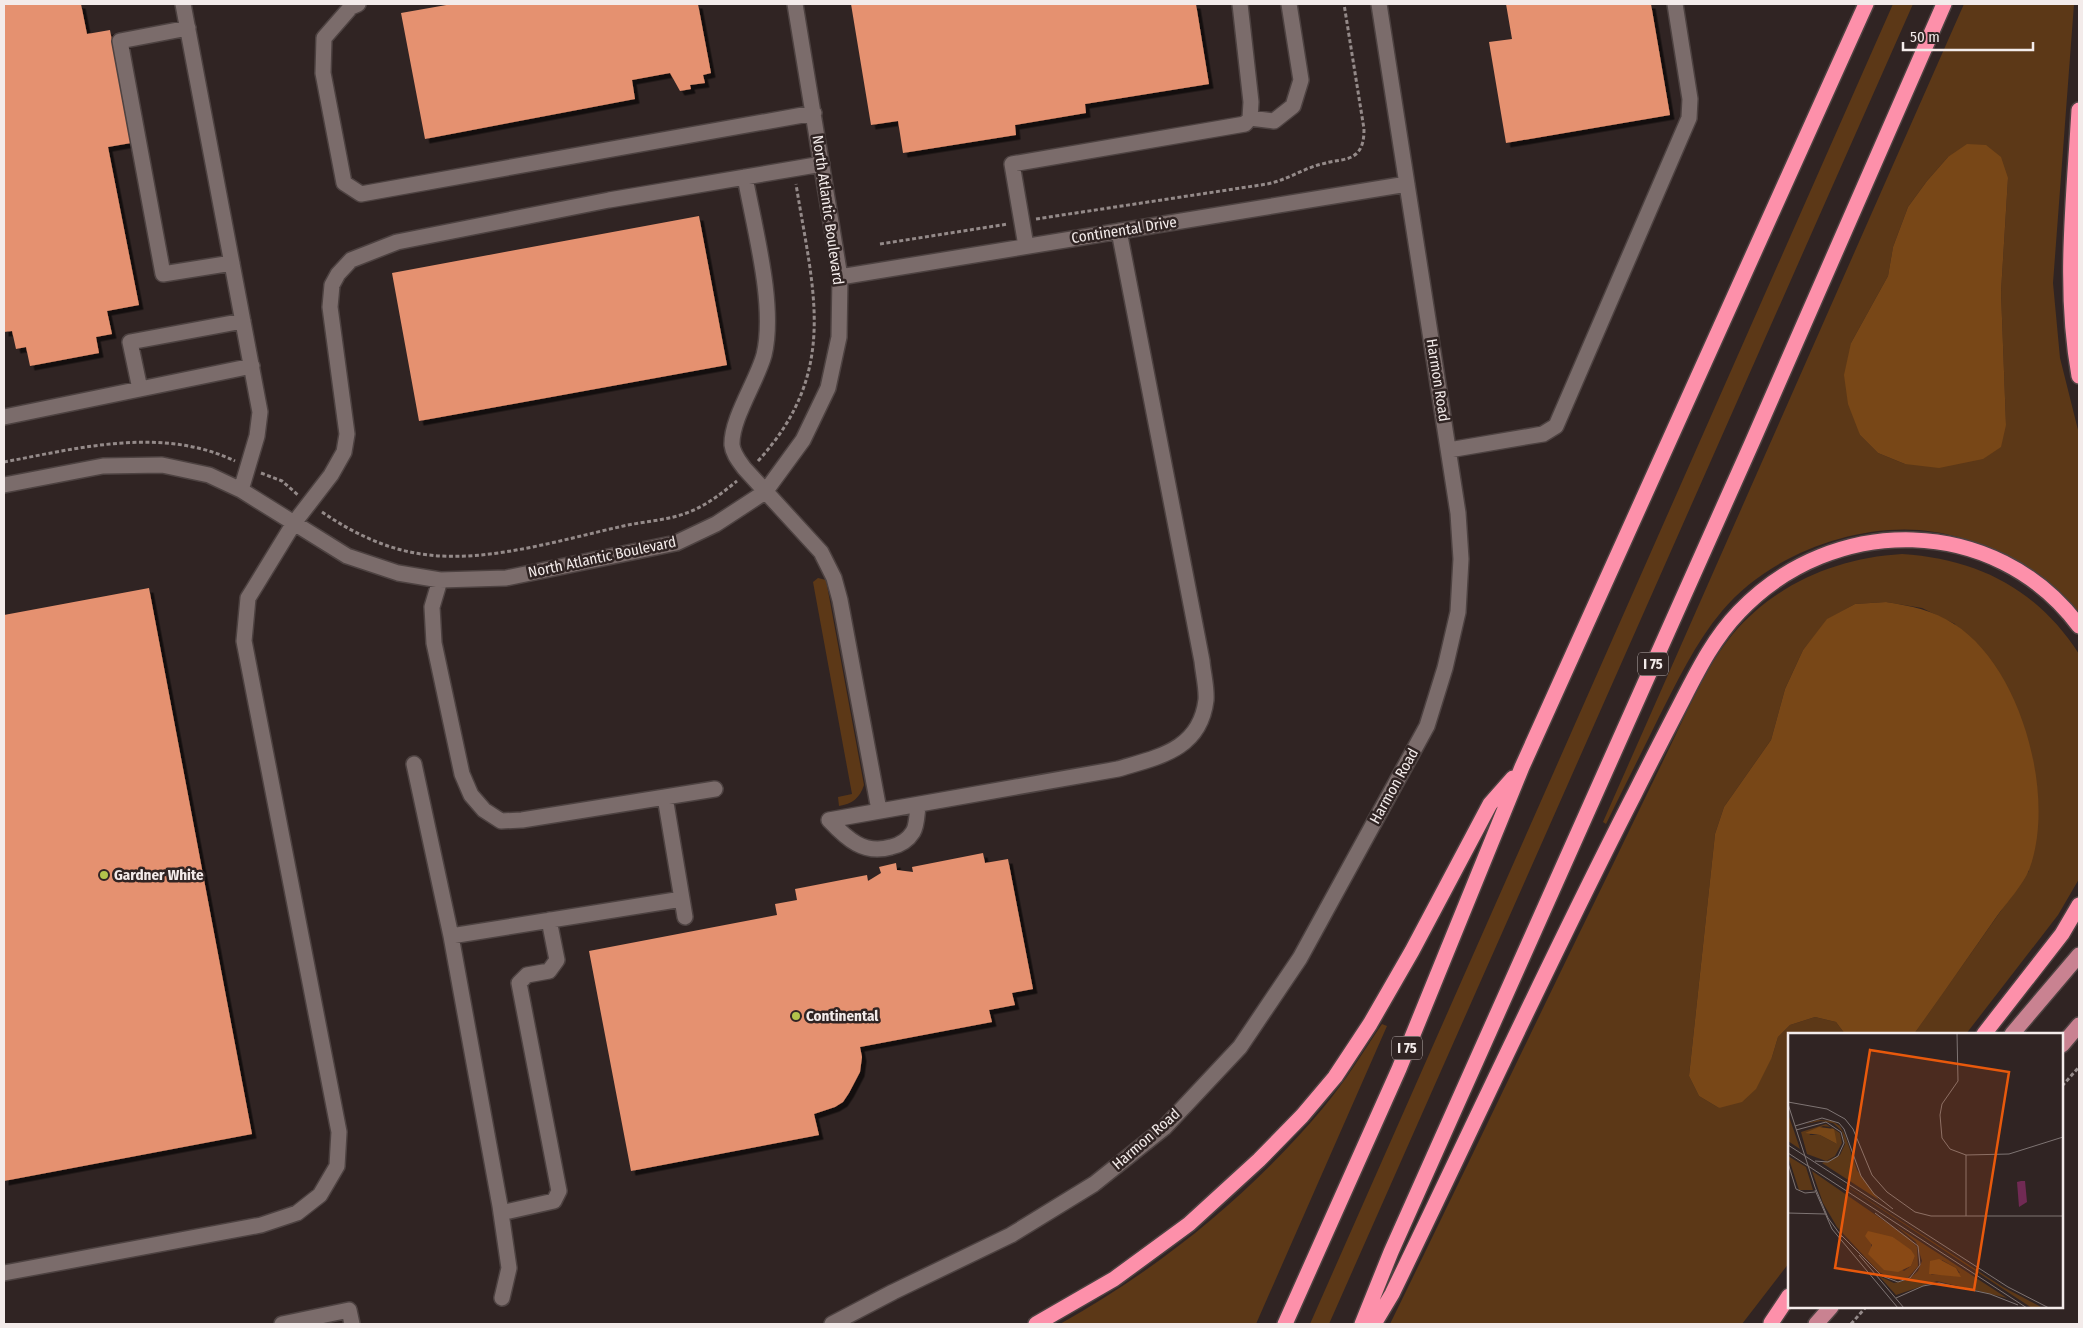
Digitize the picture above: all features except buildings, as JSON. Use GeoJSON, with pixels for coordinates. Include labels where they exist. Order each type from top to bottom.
{"type":"FeatureCollection","features":[{"type":"Feature","properties":{"kind":"highway","name":"I 75"},"geometry":{"type":"LineString","coordinates":[[1285,1324],[1399,1069],[1522,768],[1866,4]]}},
{"type":"Feature","properties":{"kind":"highway","name":"I 75"},"geometry":{"type":"LineString","coordinates":[[1362,1324],[1395,1243],[1751,445],[1944,4]]}},
{"type":"Feature","properties":{"kind":"highway"},"geometry":{"type":"LineString","coordinates":[[2079,110],[2070,265],[2072,336],[2079,376]]}},
{"type":"Feature","properties":{"kind":"highway"},"geometry":{"type":"LineString","coordinates":[[1374,1324],[1401,1277],[1608,846],[1649,766],[1699,669],[1721,632],[1739,612],[1762,590],[1785,572],[1816,557],[1849,546],[1890,540],[1927,540],[1968,548],[1999,561],[2033,580],[2069,613],[2079,626]]}},
{"type":"Feature","properties":{"kind":"highway"},"geometry":{"type":"LineString","coordinates":[[1036,1324],[1114,1279],[1189,1224],[1259,1160],[1302,1116],[1335,1077],[1370,1024],[1412,951],[1490,804],[1522,768]]}},
{"type":"Feature","properties":{"kind":"highway"},"geometry":{"type":"LineString","coordinates":[[1985,1033],[2062,934],[2079,905]]}},
{"type":"Feature","properties":{"kind":"highway"},"geometry":{"type":"LineString","coordinates":[[1770,1324],[1788,1297]]}},
{"type":"Feature","properties":{"kind":"main road"},"geometry":{"type":"LineString","coordinates":[[2013,1033],[2079,955]]}},
{"type":"Feature","properties":{"kind":"main road"},"geometry":{"type":"LineString","coordinates":[[2063,1044],[2079,1025]]}},
{"type":"Feature","properties":{"kind":"main road"},"geometry":{"type":"LineString","coordinates":[[1770,1324],[1788,1302]]}},
{"type":"Feature","properties":{"kind":"main road"},"geometry":{"type":"LineString","coordinates":[[1816,1324],[1830,1308]]}},
{"type":"Feature","properties":{"kind":"street"},"geometry":{"type":"LineString","coordinates":[[183,4],[260,412],[258,436],[241,490]]}},
{"type":"Feature","properties":{"kind":"street"},"geometry":{"type":"LineString","coordinates":[[358,4],[350,7],[324,38],[323,73],[344,184],[361,194],[814,113]]}},
{"type":"Feature","properties":{"kind":"street","name":"North Atlantic Boulevard"},"geometry":{"type":"LineString","coordinates":[[4,485],[104,466],[162,465],[209,476],[241,490],[347,556],[398,573],[440,580],[506,578],[676,543],[716,524],[765,492],[803,440],[828,388],[839,337],[840,277],[795,4]]}},
{"type":"Feature","properties":{"kind":"street"},"geometry":{"type":"LineString","coordinates":[[1026,246],[1012,164],[1237,127],[1245,124],[1250,118],[1251,102],[1240,4]]}},
{"type":"Feature","properties":{"kind":"street"},"geometry":{"type":"LineString","coordinates":[[1250,118],[1274,121],[1293,106],[1301,80],[1289,4]]}},
{"type":"Feature","properties":{"kind":"street","name":"Harmon Road"},"geometry":{"type":"LineString","coordinates":[[832,1324],[1011,1235],[1094,1184],[1164,1128],[1240,1046],[1300,958],[1426,726],[1445,668],[1458,612],[1461,550],[1449,450],[1379,4]]}},
{"type":"Feature","properties":{"kind":"street"},"geometry":{"type":"LineString","coordinates":[[1449,450],[1543,434],[1556,426],[1689,118],[1690,99],[1676,4]]}},
{"type":"Feature","properties":{"kind":"street"},"geometry":{"type":"LineString","coordinates":[[188,28],[120,41],[163,274],[232,263]]}},
{"type":"Feature","properties":{"kind":"street"},"geometry":{"type":"LineString","coordinates":[[4,1273],[261,1226],[297,1213],[320,1195],[337,1166],[339,1132],[244,641],[248,598],[264,569],[294,523],[331,475],[344,452],[347,434],[330,306],[332,286],[338,274],[351,260],[397,242],[609,200],[822,164]]}},
{"type":"Feature","properties":{"kind":"street"},"geometry":{"type":"LineString","coordinates":[[745,177],[766,291],[767,324],[764,354],[733,436],[732,446],[736,456],[747,471],[821,552],[834,578],[840,600],[879,810]]}},
{"type":"Feature","properties":{"kind":"street","name":"Continental Drive"},"geometry":{"type":"LineString","coordinates":[[840,277],[1407,184]]}},
{"type":"Feature","properties":{"kind":"street"},"geometry":{"type":"LineString","coordinates":[[918,806],[913,832],[901,845],[884,850],[863,849],[845,838],[829,820],[879,810],[918,806],[1118,769],[1157,758],[1181,746],[1199,725],[1206,699],[1202,661],[1119,231]]}},
{"type":"Feature","properties":{"kind":"street"},"geometry":{"type":"LineString","coordinates":[[140,389],[130,342],[243,321]]}},
{"type":"Feature","properties":{"kind":"street"},"geometry":{"type":"LineString","coordinates":[[4,417],[252,366]]}},
{"type":"Feature","properties":{"kind":"street"},"geometry":{"type":"LineString","coordinates":[[440,580],[432,607],[434,643],[462,774],[471,795],[484,810],[501,821],[522,820],[715,789]]}},
{"type":"Feature","properties":{"kind":"street"},"geometry":{"type":"LineString","coordinates":[[414,764],[451,936],[501,1213],[509,1268],[502,1298]]}},
{"type":"Feature","properties":{"kind":"street"},"geometry":{"type":"LineString","coordinates":[[665,797],[685,916]]}},
{"type":"Feature","properties":{"kind":"street"},"geometry":{"type":"LineString","coordinates":[[451,936],[682,899]]}},
{"type":"Feature","properties":{"kind":"street"},"geometry":{"type":"LineString","coordinates":[[501,1213],[554,1201],[559,1191],[548,1123],[519,983],[527,974],[549,971],[557,960],[550,920]]}},
{"type":"Feature","properties":{"kind":"street"},"geometry":{"type":"LineString","coordinates":[[282,1324],[349,1310],[352,1324]]}},
{"type":"Feature","properties":{"kind":"path"},"geometry":{"type":"LineString","coordinates":[[880,244],[1268,184],[1286,179],[1315,166],[1350,158],[1356,154],[1364,139],[1364,129],[1344,4]]}},
{"type":"Feature","properties":{"kind":"path"},"geometry":{"type":"LineString","coordinates":[[4,462],[98,444],[134,442],[170,444],[210,452],[228,457],[282,481],[310,503],[355,533],[380,543],[430,555],[458,556],[508,550],[629,525],[668,519],[690,512],[718,496],[747,471],[772,445],[800,398],[811,361],[815,320],[814,292],[794,169]]}},
{"type":"Feature","properties":{"kind":"path"},"geometry":{"type":"LineString","coordinates":[[2063,1085],[2079,1067]]}},
{"type":"Feature","properties":{"kind":"path"},"geometry":{"type":"LineString","coordinates":[[1851,1324],[1865,1308]]}},
{"type":"Feature","properties":{"kind":"shaded area"},"geometry":{"type":"Polygon","coordinates":[[[1893,4],[1913,4],[1329,1324],[1310,1324],[1893,4]]]}},
{"type":"Feature","properties":{"kind":"shaded area"},"geometry":{"type":"Polygon","coordinates":[[[1964,4],[2074,4],[2053,283],[2060,358],[2079,434],[2079,614],[2047,583],[2026,567],[1988,547],[1947,534],[1919,530],[1892,530],[1838,539],[1811,548],[1786,560],[1762,575],[1741,592],[1712,623],[1679,677],[1606,824],[1603,822],[1964,4]],[[1948,157],[1908,207],[1893,247],[1888,276],[1851,343],[1860,435],[1878,453],[1905,464],[2006,425],[2001,292],[2008,178],[1948,157]]]}},
{"type":"Feature","properties":{"kind":"shaded area"},"geometry":{"type":"Polygon","coordinates":[[[1967,144],[1986,145],[2001,157],[2008,178],[2001,292],[2006,425],[2001,447],[1983,459],[1939,468],[1905,464],[1878,453],[1860,435],[1848,404],[1844,375],[1851,343],[1888,276],[1893,247],[1908,207],[1948,157],[1967,144]]]}},
{"type":"Feature","properties":{"kind":"shaded area"},"geometry":{"type":"Polygon","coordinates":[[[1902,554],[1930,557],[1956,563],[2003,581],[2025,595],[2044,612],[2062,631],[2079,654],[2079,879],[2058,915],[1967,1033],[1915,1033],[2029,871],[1955,624],[1922,608],[1886,602],[1855,604],[1828,619],[1803,650],[1785,689],[1771,740],[1724,807],[1715,834],[1689,1076],[1699,1096],[1719,1108],[1772,1057],[1778,1037],[1790,1025],[1815,1017],[1836,1022],[1844,1033],[1788,1033],[1788,1264],[1742,1324],[1390,1324],[1689,707],[1716,657],[1732,635],[1749,617],[1767,601],[1787,588],[1831,568],[1854,561],[1902,554]]]}},
{"type":"Feature","properties":{"kind":"shaded area"},"geometry":{"type":"Polygon","coordinates":[[[818,578],[826,580],[864,785],[855,800],[839,806],[838,797],[852,794],[813,582],[818,578]]]}},
{"type":"Feature","properties":{"kind":"shaded area"},"geometry":{"type":"Polygon","coordinates":[[[1886,602],[1913,607],[1946,619],[1978,644],[1998,670],[2015,701],[2027,735],[2035,771],[2039,807],[2037,840],[2029,870],[2019,887],[1915,1033],[1844,1033],[1836,1022],[1815,1017],[1790,1025],[1778,1037],[1772,1057],[1756,1089],[1742,1102],[1719,1108],[1699,1096],[1689,1076],[1715,834],[1724,807],[1771,740],[1785,689],[1803,650],[1827,619],[1855,604],[1886,602]]]}},
{"type":"Feature","properties":{"kind":"shaded area"},"geometry":{"type":"Polygon","coordinates":[[[1382,1024],[1387,1026],[1256,1324],[1060,1324],[1133,1279],[1168,1254],[1234,1200],[1295,1140],[1323,1108],[1382,1024]]]}},
{"type":"Feature","properties":{"kind":"place","name":"Gardner White"},"geometry":{"type":"Point","coordinates":[104,875]}},
{"type":"Feature","properties":{"kind":"place","name":"Continental"},"geometry":{"type":"Point","coordinates":[796,1016]}}]}
